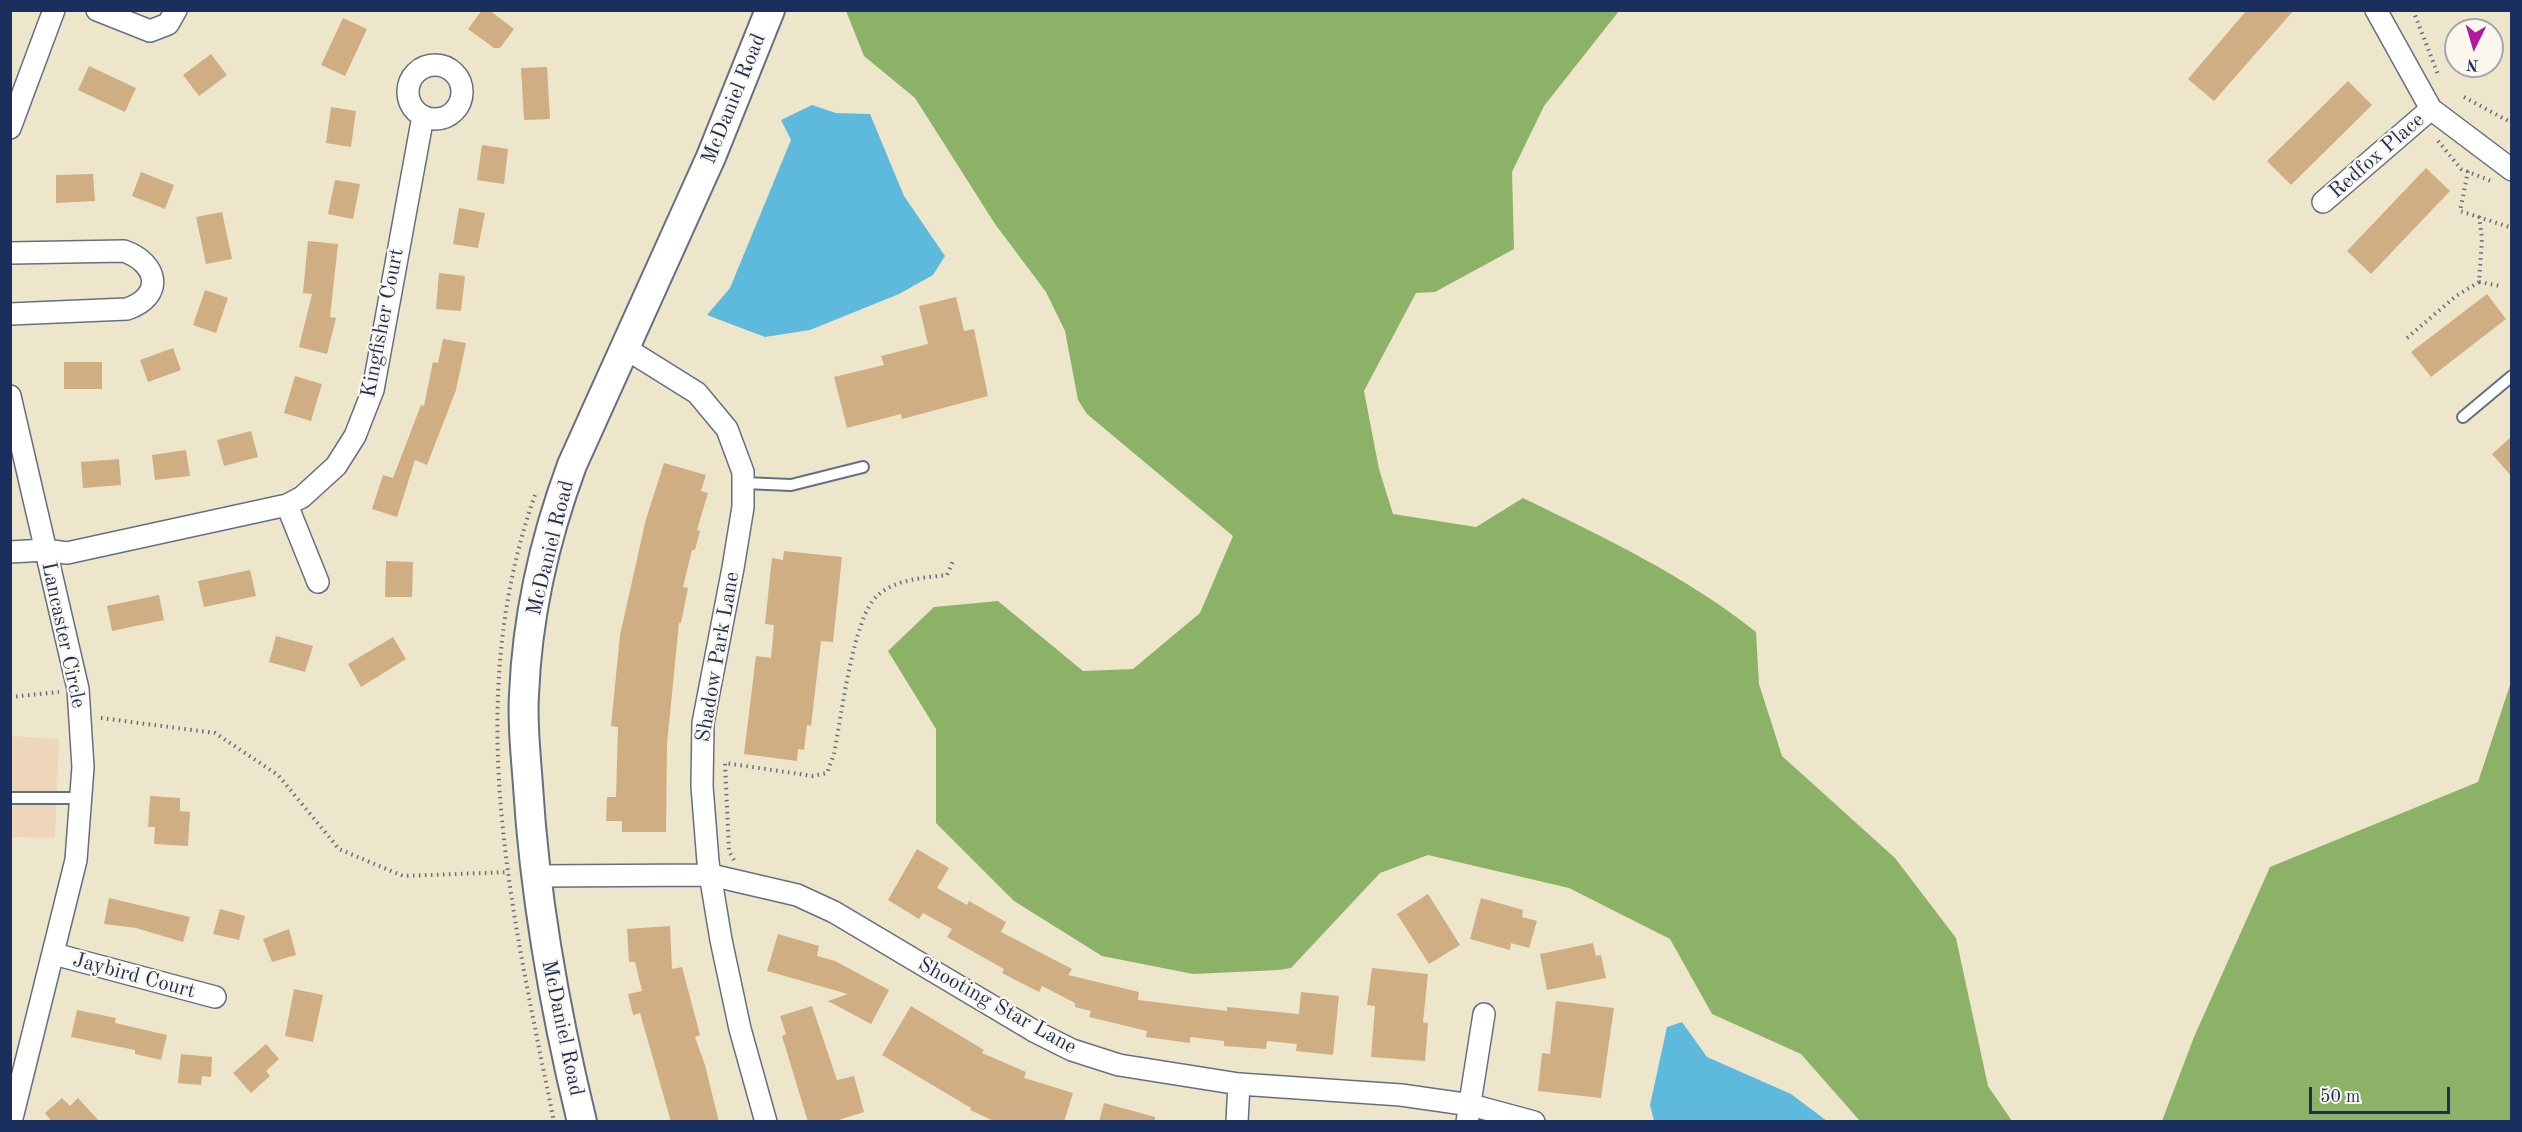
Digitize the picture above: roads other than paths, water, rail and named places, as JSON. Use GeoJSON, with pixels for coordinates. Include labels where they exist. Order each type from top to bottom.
{"type":"FeatureCollection","features":[{"type":"Feature","properties":{"kind":"main road","name":"McDaniel Road"},"geometry":{"type":"LineString","coordinates":[[582,1122],[563,1046],[541,920],[523,874],[530,825],[524,694],[535,594],[560,496],[711,157],[770,10]]}},
{"type":"Feature","properties":{"kind":"street"},"geometry":{"type":"LineString","coordinates":[[10,128],[54,10]]}},
{"type":"Feature","properties":{"kind":"street"},"geometry":{"type":"LineString","coordinates":[[98,10],[138,29],[150,31],[168,24],[176,10]]}},
{"type":"Feature","properties":{"kind":"street"},"geometry":{"type":"LineString","coordinates":[[2376,10],[2431,109],[2504,177]]}},
{"type":"Feature","properties":{"kind":"street","name":"Redfox Place"},"geometry":{"type":"LineString","coordinates":[[2323,202],[2431,109]]}},
{"type":"Feature","properties":{"kind":"street","name":"Kingfisher Court"},"geometry":{"type":"LineString","coordinates":[[10,552],[45,549],[67,553],[287,505],[324,479],[344,456],[362,420],[373,390],[423,116]]}},
{"type":"Feature","properties":{"kind":"street"},"geometry":{"type":"LineString","coordinates":[[10,253],[124,250],[139,256],[147,264],[152,275],[152,287],[147,298],[139,305],[127,309],[10,314]]}},
{"type":"Feature","properties":{"kind":"street","name":"Shadow Park Lane"},"geometry":{"type":"LineString","coordinates":[[625,348],[686,384],[708,404],[727,429],[739,457],[744,483],[743,507],[732,579],[703,723],[704,821],[714,900],[734,1006],[766,1122]]}},
{"type":"Feature","properties":{"kind":"street","name":"Lancaster Circle"},"geometry":{"type":"LineString","coordinates":[[10,396],[78,689],[83,767],[76,860],[11,1122]]}},
{"type":"Feature","properties":{"kind":"street"},"geometry":{"type":"LineString","coordinates":[[287,505],[318,582]]}},
{"type":"Feature","properties":{"kind":"street","name":"Shooting Star Lane"},"geometry":{"type":"LineString","coordinates":[[523,874],[711,875],[797,895],[834,912],[1072,1050],[1119,1065],[1239,1084],[1401,1095],[1469,1113],[1534,1122]]}},
{"type":"Feature","properties":{"kind":"street","name":"Jaybird Court"},"geometry":{"type":"LineString","coordinates":[[54,954],[214,997]]}},
{"type":"Feature","properties":{"kind":"street"},"geometry":{"type":"LineString","coordinates":[[1469,1113],[1484,1014]]}},
{"type":"Feature","properties":{"kind":"street"},"geometry":{"type":"LineString","coordinates":[[1237,1122],[1239,1084]]}},
{"type":"Feature","properties":{"kind":"lane"},"geometry":{"type":"LineString","coordinates":[[2463,417],[2511,376]]}},
{"type":"Feature","properties":{"kind":"lane"},"geometry":{"type":"LineString","coordinates":[[744,483],[791,485],[863,467]]}},
{"type":"Feature","properties":{"kind":"lane"},"geometry":{"type":"LineString","coordinates":[[10,798],[81,798]]}},
{"type":"Feature","properties":{"kind":"water"},"geometry":{"type":"Polygon","coordinates":[[[812,105],[836,113],[870,114],[904,196],[945,256],[933,275],[899,294],[810,330],[765,337],[707,315],[730,288],[791,140],[781,120],[812,105]]]}},
{"type":"Feature","properties":{"kind":"water"},"geometry":{"type":"Polygon","coordinates":[[[1682,1022],[1707,1057],[1791,1094],[1827,1121],[1654,1121],[1650,1105],[1667,1027],[1682,1022]]]}}]}
